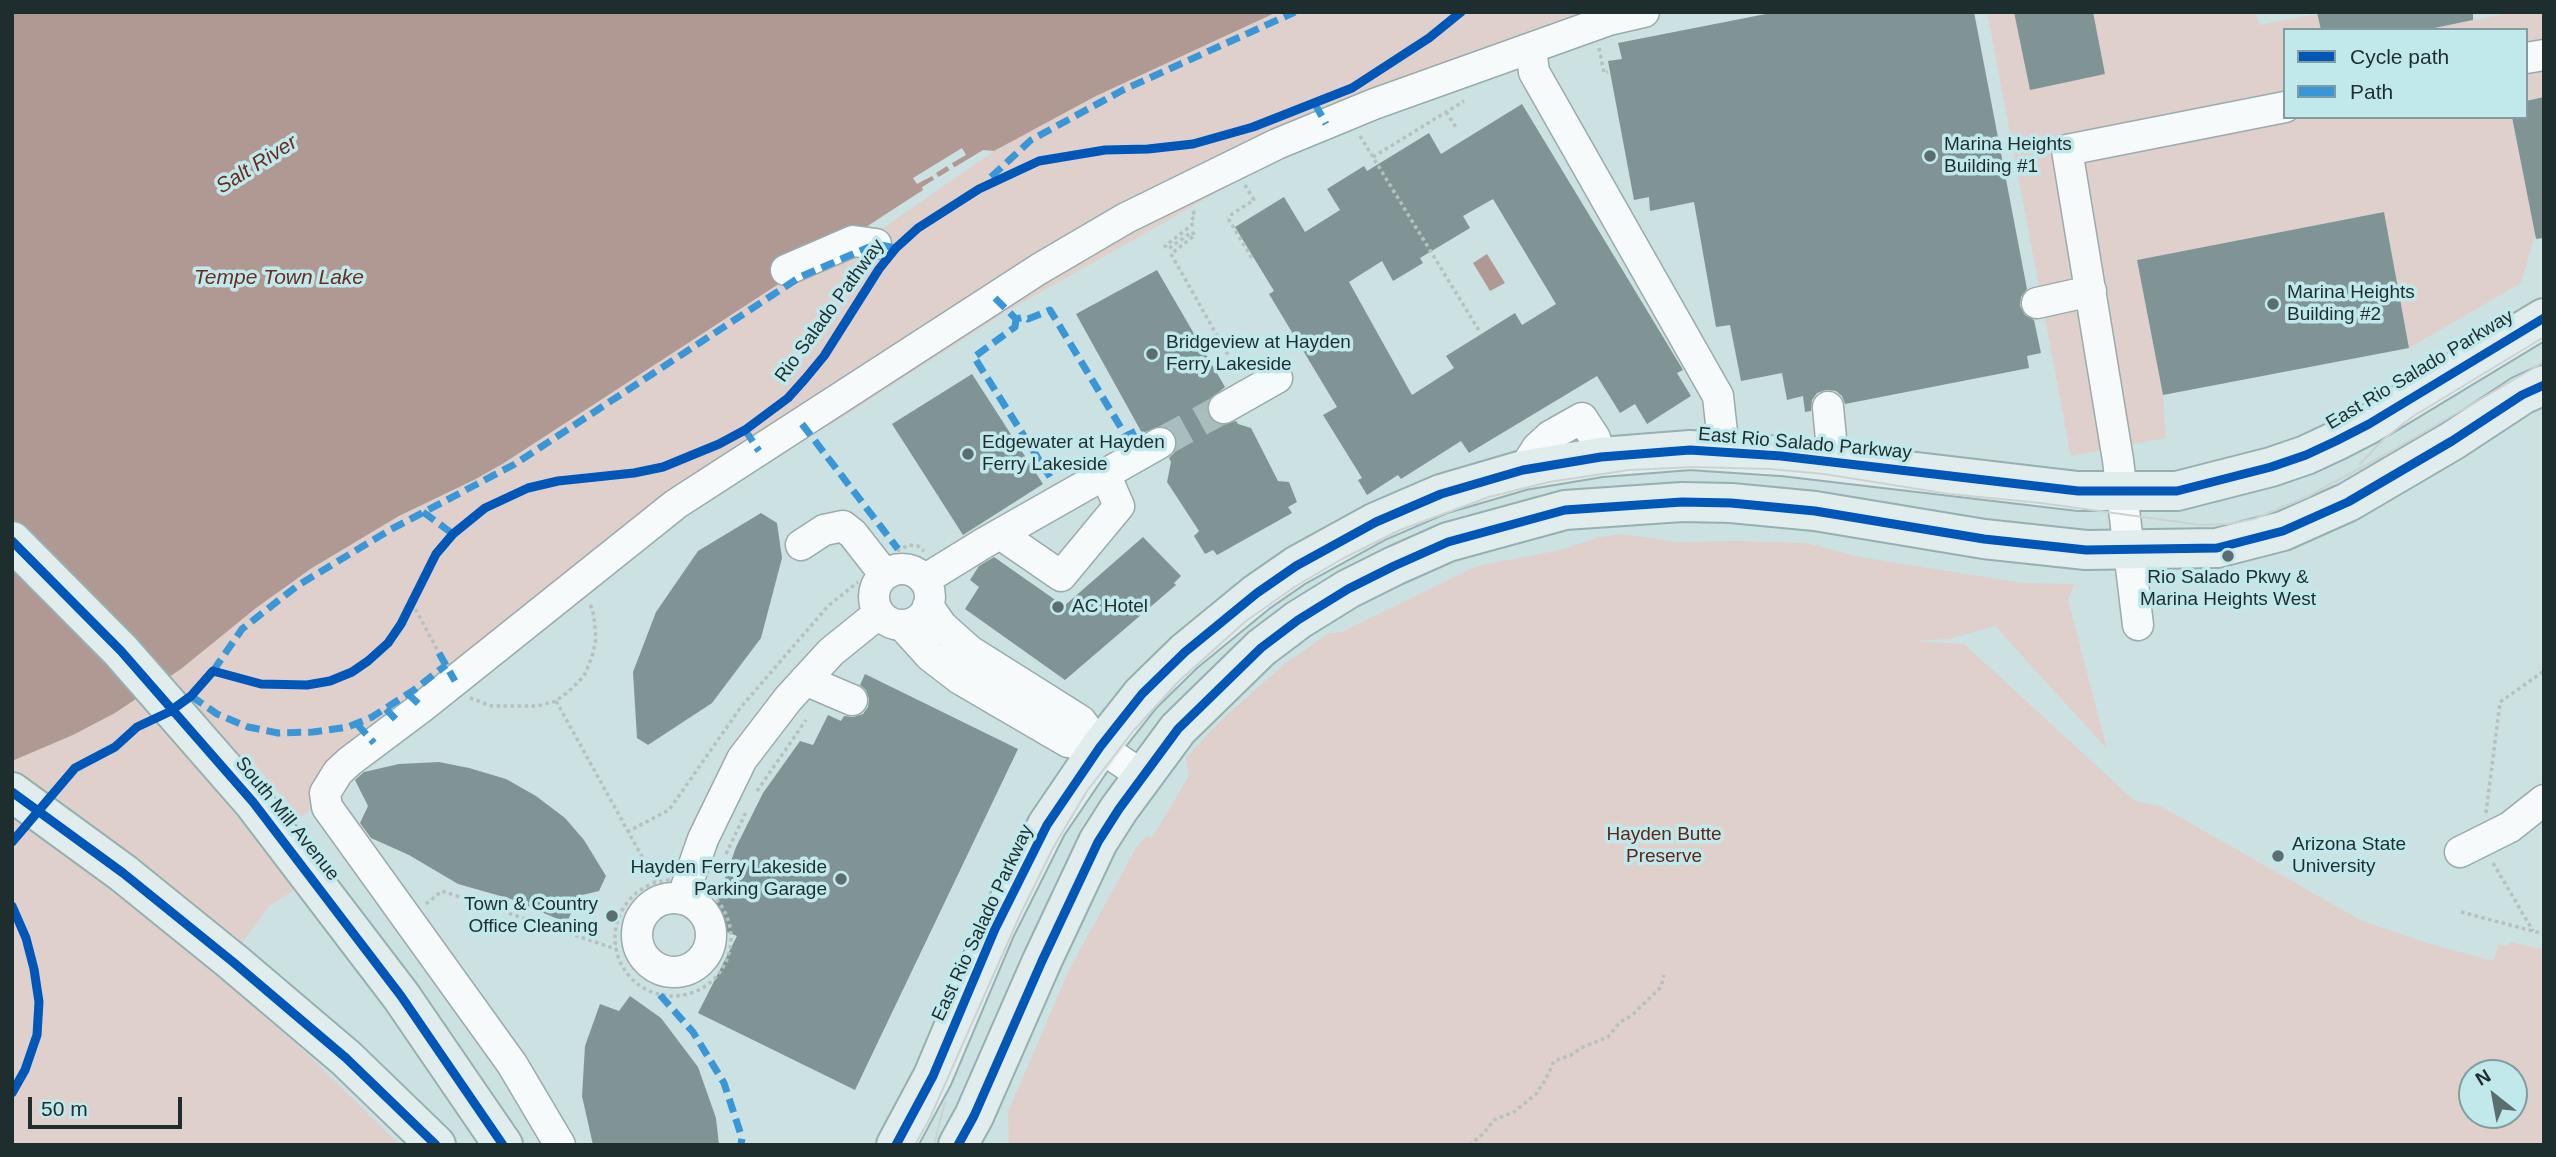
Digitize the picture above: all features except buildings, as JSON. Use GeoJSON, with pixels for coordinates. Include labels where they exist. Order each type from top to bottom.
{"type":"FeatureCollection","features":[{"type":"Feature","properties":{"kind":"main road","name":"East Rio Salado Parkway"},"geometry":{"type":"LineString","coordinates":[[896,1145],[933,1076],[995,929],[1047,825],[1100,747],[1142,694],[1185,652],[1257,593],[1296,566],[1376,523],[1441,494],[1523,470],[1601,457],[1690,450],[1830,462],[2078,491],[2177,491],[2271,467],[2306,455],[2369,424],[2544,318]]}},
{"type":"Feature","properties":{"kind":"main road"},"geometry":{"type":"LineString","coordinates":[[1564,510],[1682,502],[1731,503],[1815,511],[1984,539],[2097,551],[2129,548],[2217,548],[2283,531],[2348,502],[2544,384]]}},
{"type":"Feature","properties":{"kind":"main road"},"geometry":{"type":"LineString","coordinates":[[958,1145],[974,1116],[1098,842],[1119,808],[1188,720],[1261,648],[1298,620],[1348,589],[1448,542],[1564,510],[1628,488],[1709,480],[1714,475],[1724,451],[1755,492],[1815,511]]}},
{"type":"Feature","properties":{"kind":"main road","name":"South Mill Avenue"},"geometry":{"type":"LineString","coordinates":[[12,541],[121,651],[253,802],[401,996],[503,1145]]}},
{"type":"Feature","properties":{"kind":"main road"},"geometry":{"type":"LineString","coordinates":[[12,792],[145,890],[233,962],[346,1058],[436,1145]]}},
{"type":"Feature","properties":{"kind":"lane"},"geometry":{"type":"LineString","coordinates":[[560,1145],[512,1064],[327,807],[325,793],[350,761],[455,681],[676,504],[1039,269],[1126,218],[1277,144],[1374,104],[1609,20],[1644,12]]}},
{"type":"Feature","properties":{"kind":"lane"},"geometry":{"type":"LineString","coordinates":[[1531,49],[1534,72],[1718,396],[1721,404],[1724,451]]}},
{"type":"Feature","properties":{"kind":"lane"},"geometry":{"type":"LineString","coordinates":[[2138,625],[2118,460],[2067,150],[2283,107]]}},
{"type":"Feature","properties":{"kind":"lane"},"geometry":{"type":"LineString","coordinates":[[786,270],[853,241],[876,244]]}},
{"type":"Feature","properties":{"kind":"lane"},"geometry":{"type":"LineString","coordinates":[[2037,303],[2091,291]]}},
{"type":"Feature","properties":{"kind":"lane"},"geometry":{"type":"LineString","coordinates":[[1224,408],[1277,379]]}},
{"type":"Feature","properties":{"kind":"lane"},"geometry":{"type":"LineString","coordinates":[[1828,407],[1830,462]]}},
{"type":"Feature","properties":{"kind":"lane"},"geometry":{"type":"LineString","coordinates":[[698,890],[659,901],[641,918],[638,943],[652,964],[663,970],[710,966],[709,922],[695,904],[698,890],[703,839],[742,759],[788,699],[830,690],[831,652],[891,620],[920,618],[926,593],[1000,534],[1160,443]]}},
{"type":"Feature","properties":{"kind":"lane"},"geometry":{"type":"LineString","coordinates":[[1000,534],[1061,576],[1118,506],[1105,474]]}},
{"type":"Feature","properties":{"kind":"lane"},"geometry":{"type":"LineString","coordinates":[[801,545],[824,530],[843,526],[853,534],[885,575]]}},
{"type":"Feature","properties":{"kind":"lane"},"geometry":{"type":"LineString","coordinates":[[1100,747],[1068,742],[960,678],[930,656],[891,620],[873,596],[876,586],[885,575],[896,570],[914,572],[956,640],[1081,721],[1100,747],[1143,776]]}},
{"type":"Feature","properties":{"kind":"lane"},"geometry":{"type":"LineString","coordinates":[[2472,846],[2510,827],[2544,800]]}},
{"type":"Feature","properties":{"kind":"path"},"geometry":{"type":"LineString","coordinates":[[1373,157],[1464,102]]}},
{"type":"Feature","properties":{"kind":"path"},"geometry":{"type":"LineString","coordinates":[[1359,134],[1480,332]]}},
{"type":"Feature","properties":{"kind":"path"},"geometry":{"type":"LineString","coordinates":[[1234,165],[1254,200],[1232,214],[1229,220],[1253,260]]}},
{"type":"Feature","properties":{"kind":"path"},"geometry":{"type":"LineString","coordinates":[[1183,190],[1195,216],[1191,220],[1192,225],[1165,246],[1168,249],[1192,232],[1195,235],[1171,254],[1239,375]]}},
{"type":"Feature","properties":{"kind":"path"},"geometry":{"type":"LineString","coordinates":[[455,681],[470,699],[492,706],[537,706],[556,701],[569,691],[584,676],[596,639],[589,597],[578,583]]}},
{"type":"Feature","properties":{"kind":"path"},"geometry":{"type":"LineString","coordinates":[[407,614],[417,593]]}},
{"type":"Feature","properties":{"kind":"path"},"geometry":{"type":"LineString","coordinates":[[412,603],[439,653]]}},
{"type":"Feature","properties":{"kind":"path"},"geometry":{"type":"LineString","coordinates":[[2533,932],[2483,848],[2472,846],[2500,702],[2544,671]]}},
{"type":"Feature","properties":{"kind":"path"},"geometry":{"type":"LineString","coordinates":[[722,864],[758,788],[830,690]]}},
{"type":"Feature","properties":{"kind":"path"},"geometry":{"type":"LineString","coordinates":[[556,701],[656,883]]}},
{"type":"Feature","properties":{"kind":"path"},"geometry":{"type":"LineString","coordinates":[[676,880],[698,890],[723,908],[730,927],[731,946],[725,964],[710,966],[713,979],[698,990],[679,996],[660,995],[643,988],[628,975],[618,959],[617,921],[626,904],[639,891],[656,883],[676,880]]}},
{"type":"Feature","properties":{"kind":"path"},"geometry":{"type":"LineString","coordinates":[[407,918],[442,891],[616,948]]}},
{"type":"Feature","properties":{"kind":"path"},"geometry":{"type":"LineString","coordinates":[[2461,912],[2544,934]]}},
{"type":"Feature","properties":{"kind":"path"},"geometry":{"type":"LineString","coordinates":[[1469,1145],[1483,1134],[1494,1120],[1514,1112],[1536,1094],[1553,1061],[1608,1037],[1620,1022],[1631,1016],[1661,987],[1664,975]]}},
{"type":"Feature","properties":{"kind":"green space"},"geometry":{"type":"Polygon","coordinates":[[[1277,12],[1593,12],[1269,163],[1004,313],[840,419],[779,452],[672,523],[300,818],[248,756],[238,765],[214,788],[296,889],[269,906],[218,976],[303,1050],[400,1145],[12,1145],[12,761],[73,735],[115,713],[181,669],[256,608],[312,568],[399,516],[504,463],[788,277],[854,248],[994,151],[1096,96],[1277,12]]]}},
{"type":"Feature","properties":{"kind":"green space"},"geometry":{"type":"Polygon","coordinates":[[[1987,12],[2256,12],[2259,25],[2318,14],[2321,28],[2283,28],[2283,119],[2512,119],[2535,235],[2521,283],[2409,348],[2384,212],[2137,260],[2163,395],[2166,438],[2071,456],[1987,12]]]}},
{"type":"Feature","properties":{"kind":"green space"},"geometry":{"type":"Polygon","coordinates":[[[2514,12],[2544,12],[2544,97],[2528,101],[2528,28],[2435,28],[2514,12]]]}},
{"type":"Feature","properties":{"kind":"green space","name":"Hayden Butte Preserve"},"geometry":{"type":"Polygon","coordinates":[[[1622,534],[1678,542],[1806,543],[1860,557],[2023,583],[2074,584],[2068,600],[2107,749],[1995,626],[1949,639],[1913,641],[1964,644],[2135,801],[2160,806],[2362,921],[2493,961],[2499,944],[2507,946],[2511,942],[2544,950],[2544,1145],[1009,1145],[1008,1112],[1069,970],[1136,848],[1146,836],[1152,838],[1189,776],[1186,758],[1222,719],[1286,663],[1329,633],[1342,632],[1477,566],[1560,550],[1601,537],[1622,534]]]}},
{"type":"Feature","properties":{"kind":"water","name":"Tempe Town Lake"},"geometry":{"type":"Polygon","coordinates":[[[12,12],[1277,12],[1096,96],[994,151],[983,150],[922,187],[923,190],[504,463],[399,516],[312,568],[256,608],[181,669],[115,713],[73,735],[12,761],[12,12]]]}},
{"type":"Feature","properties":{"kind":"water"},"geometry":{"type":"Polygon","coordinates":[[[1487,254],[1505,283],[1490,291],[1473,263],[1487,254]]]}},
{"type":"Feature","properties":{"kind":"pier"},"geometry":{"type":"Polygon","coordinates":[[[962,148],[966,155],[952,163],[955,169],[950,171],[947,166],[936,173],[939,178],[935,181],[932,176],[917,184],[913,178],[962,148]]]}},
{"type":"Feature","properties":{"kind":"tunnel"},"geometry":{"type":"LineString","coordinates":[[1160,443],[1224,408]]}},
{"type":"Feature","properties":{"kind":"tram line"},"geometry":{"type":"LineString","coordinates":[[2360,464],[2384,439],[2412,417],[2544,337]]}},
{"type":"Feature","properties":{"kind":"tram line"},"geometry":{"type":"LineString","coordinates":[[915,1145],[930,1118],[1021,913],[1053,848],[1087,791],[1134,730],[1179,681],[1246,621],[1296,586],[1400,530],[1489,497],[1549,482],[1629,470],[1693,467],[1770,469],[1824,474],[1949,494],[2041,503],[2201,525],[2228,524],[2254,519],[2307,497],[2392,451],[2544,362]]}},
{"type":"Feature","properties":{"kind":"tram line"},"geometry":{"type":"LineString","coordinates":[[934,1145],[945,1102]]}},
{"type":"Feature","properties":{"kind":"marked path"},"geometry":{"type":"LineString","coordinates":[[991,177],[1031,140],[1123,90],[1295,12]]}},
{"type":"Feature","properties":{"kind":"marked path"},"geometry":{"type":"LineString","coordinates":[[1315,104],[1326,124]]}},
{"type":"Feature","properties":{"kind":"marked path"},"geometry":{"type":"LineString","coordinates":[[213,671],[242,629],[297,586],[388,531],[515,464],[800,277],[876,244],[896,248]]}},
{"type":"Feature","properties":{"kind":"marked path"},"geometry":{"type":"LineString","coordinates":[[995,298],[1016,319],[1028,319],[1050,310],[1126,436],[1138,430]]}},
{"type":"Feature","properties":{"kind":"marked path"},"geometry":{"type":"LineString","coordinates":[[1016,319],[1015,327],[974,357],[1050,477]]}},
{"type":"Feature","properties":{"kind":"marked path"},"geometry":{"type":"LineString","coordinates":[[802,424],[898,549]]}},
{"type":"Feature","properties":{"kind":"marked path"},"geometry":{"type":"LineString","coordinates":[[745,430],[759,451]]}},
{"type":"Feature","properties":{"kind":"marked path"},"geometry":{"type":"LineString","coordinates":[[423,512],[453,534]]}},
{"type":"Feature","properties":{"kind":"marked path"},"geometry":{"type":"LineString","coordinates":[[439,653],[455,681]]}},
{"type":"Feature","properties":{"kind":"marked path"},"geometry":{"type":"LineString","coordinates":[[191,696],[217,714],[248,727],[278,733],[313,732],[348,727],[372,717],[446,665]]}},
{"type":"Feature","properties":{"kind":"marked path"},"geometry":{"type":"LineString","coordinates":[[408,694],[422,707]]}},
{"type":"Feature","properties":{"kind":"marked path"},"geometry":{"type":"LineString","coordinates":[[386,709],[400,724]]}},
{"type":"Feature","properties":{"kind":"marked path"},"geometry":{"type":"LineString","coordinates":[[357,724],[374,743]]}},
{"type":"Feature","properties":{"kind":"marked path"},"geometry":{"type":"LineString","coordinates":[[660,995],[693,1032],[724,1083],[742,1138],[741,1145]]}},
{"type":"Feature","properties":{"kind":"cycle path","name":"Rio Salado Pathway"},"geometry":{"type":"LineString","coordinates":[[12,842],[75,768],[115,747],[137,727],[169,712],[191,696],[213,671],[261,684],[307,685],[330,681],[352,672],[368,661],[388,643],[401,624],[436,554],[453,534],[485,508],[528,488],[558,481],[634,473],[663,467],[745,430],[788,398],[805,379],[824,356],[879,269],[896,248],[918,228],[979,189],[1039,161],[1105,150],[1193,144],[1253,127],[1352,88],[1429,38],[1461,12]]}},
{"type":"Feature","properties":{"kind":"cycle path"},"geometry":{"type":"LineString","coordinates":[[896,1145],[933,1076],[995,929],[1047,825],[1100,747],[1142,694],[1185,652],[1257,593],[1296,566],[1376,522],[1441,494],[1523,470],[1601,457],[1690,450],[1781,456],[2078,491],[2177,491],[2271,467],[2336,441],[2369,424],[2544,318]]}},
{"type":"Feature","properties":{"kind":"cycle path"},"geometry":{"type":"LineString","coordinates":[[958,1145],[974,1116],[1098,842],[1178,729],[1261,648],[1298,620],[1348,589],[1394,566],[1448,542],[1565,510],[1682,502],[1731,503],[1815,511],[1984,539],[2086,550],[2217,548],[2283,531],[2348,502],[2452,441],[2522,395],[2544,385]]}},
{"type":"Feature","properties":{"kind":"cycle path"},"geometry":{"type":"LineString","coordinates":[[12,541],[121,651],[253,802],[401,996],[503,1145]]}},
{"type":"Feature","properties":{"kind":"cycle path"},"geometry":{"type":"LineString","coordinates":[[12,792],[123,873],[233,962],[346,1058],[436,1145]]}},
{"type":"Feature","properties":{"kind":"cycle path"},"geometry":{"type":"LineString","coordinates":[[12,906],[26,938],[39,1002],[37,1035],[25,1070],[12,1093]]}},
{"type":"Feature","properties":{"kind":"place","name":"Marina Heights Building #1"},"geometry":{"type":"Point","coordinates":[1930,156]}},
{"type":"Feature","properties":{"kind":"place","name":"Marina Heights Building #2"},"geometry":{"type":"Point","coordinates":[2273,304]}},
{"type":"Feature","properties":{"kind":"place","name":"Bridgeview at Hayden Ferry Lakeside"},"geometry":{"type":"Point","coordinates":[1152,354]}},
{"type":"Feature","properties":{"kind":"place","name":"Edgewater at Hayden Ferry Lakeside"},"geometry":{"type":"Point","coordinates":[968,454]}},
{"type":"Feature","properties":{"kind":"place","name":"Rio Salado Pkwy & Marina Heights West"},"geometry":{"type":"Point","coordinates":[2228,556]}},
{"type":"Feature","properties":{"kind":"place","name":"AC Hotel"},"geometry":{"type":"Point","coordinates":[1058,607]}},
{"type":"Feature","properties":{"kind":"place","name":"Arizona State University"},"geometry":{"type":"Point","coordinates":[2278,856]}},
{"type":"Feature","properties":{"kind":"place","name":"Hayden Ferry Lakeside Parking Garage"},"geometry":{"type":"Point","coordinates":[841,879]}},
{"type":"Feature","properties":{"kind":"place","name":"Town & Country Office Cleaning"},"geometry":{"type":"Point","coordinates":[612,916]}},
{"type":"Feature","properties":{"kind":"water label","name":"Salt River"},"geometry":{"type":"Point","coordinates":[257,165]}}]}
